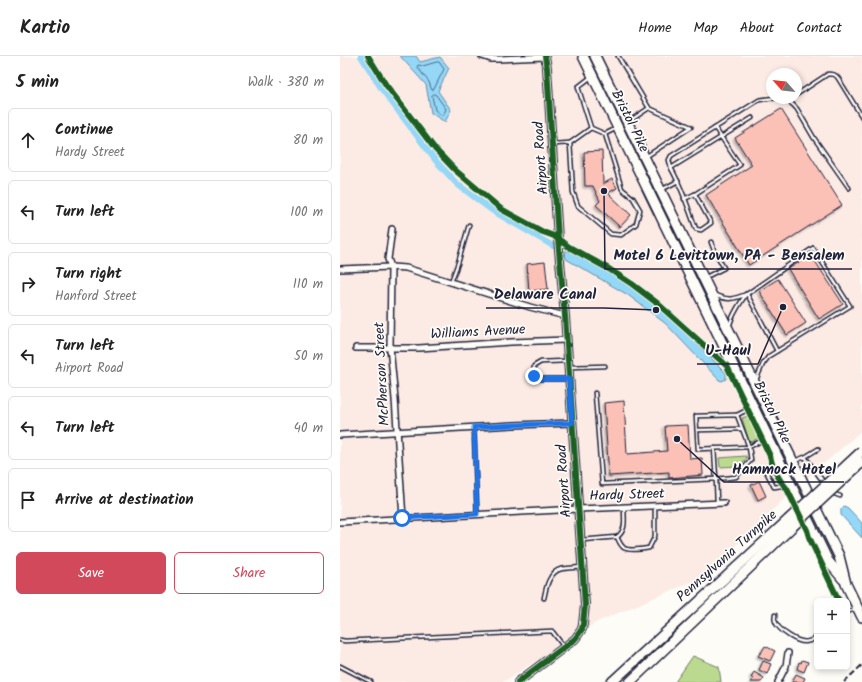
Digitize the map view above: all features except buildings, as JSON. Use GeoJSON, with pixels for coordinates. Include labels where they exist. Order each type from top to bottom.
{"type":"FeatureCollection","features":[{"type":"Feature","properties":{"kind":"highway","name":"Bristol Pike"},"geometry":{"type":"LineString","coordinates":[[583,56],[792,484],[828,561],[846,584]]}},
{"type":"Feature","properties":{"kind":"highway","name":"Bristol Pike"},"geometry":{"type":"LineString","coordinates":[[595,56],[839,556],[846,584],[862,617]]}},
{"type":"Feature","properties":{"kind":"highway","name":"Pennsylvania Turnpike"},"geometry":{"type":"LineString","coordinates":[[630,682],[862,451]]}},
{"type":"Feature","properties":{"kind":"highway","name":"Pennsylvania Turnpike"},"geometry":{"type":"LineString","coordinates":[[612,682],[862,462]]}},
{"type":"Feature","properties":{"kind":"street"},"geometry":{"type":"LineString","coordinates":[[482,56],[499,60],[546,56]]}},
{"type":"Feature","properties":{"kind":"street","name":"Airport Road"},"geometry":{"type":"LineString","coordinates":[[518,682],[575,639],[582,629],[585,605],[581,567],[546,56]]}},
{"type":"Feature","properties":{"kind":"street","name":"McPherson Street"},"geometry":{"type":"LineString","coordinates":[[392,229],[388,259],[391,267],[390,347],[402,518]]}},
{"type":"Feature","properties":{"kind":"street"},"geometry":{"type":"LineString","coordinates":[[340,269],[391,267],[406,268],[530,307],[565,316]]}},
{"type":"Feature","properties":{"kind":"street","name":"Williams Avenue"},"geometry":{"type":"LineString","coordinates":[[356,348],[419,348],[566,340]]}},
{"type":"Feature","properties":{"kind":"street"},"geometry":{"type":"LineString","coordinates":[[340,435],[572,423]]}},
{"type":"Feature","properties":{"kind":"street","name":"Hardy Street"},"geometry":{"type":"LineString","coordinates":[[340,522],[578,509],[724,503]]}},
{"type":"Feature","properties":{"kind":"street"},"geometry":{"type":"LineString","coordinates":[[778,682],[786,666],[788,653]]}},
{"type":"Feature","properties":{"kind":"lane"},"geometry":{"type":"LineString","coordinates":[[618,56],[649,108],[690,127],[644,158]]}},
{"type":"Feature","properties":{"kind":"lane"},"geometry":{"type":"LineString","coordinates":[[802,92],[828,74],[835,75],[862,117]]}},
{"type":"Feature","properties":{"kind":"lane"},"geometry":{"type":"LineString","coordinates":[[592,76],[578,87],[591,128],[605,134],[618,128]]}},
{"type":"Feature","properties":{"kind":"lane"},"geometry":{"type":"LineString","coordinates":[[695,194],[711,223],[701,230],[696,229],[682,190],[671,168],[670,158],[758,100],[766,99]]}},
{"type":"Feature","properties":{"kind":"lane"},"geometry":{"type":"LineString","coordinates":[[791,104],[797,109],[814,138],[849,188]]}},
{"type":"Feature","properties":{"kind":"lane"},"geometry":{"type":"LineString","coordinates":[[627,122],[649,108]]}},
{"type":"Feature","properties":{"kind":"lane"},"geometry":{"type":"LineString","coordinates":[[671,168],[722,138],[752,118]]}},
{"type":"Feature","properties":{"kind":"lane"},"geometry":{"type":"LineString","coordinates":[[552,144],[570,143],[591,128]]}},
{"type":"Feature","properties":{"kind":"lane"},"geometry":{"type":"LineString","coordinates":[[684,199],[695,194],[740,165],[716,128]]}},
{"type":"Feature","properties":{"kind":"lane"},"geometry":{"type":"LineString","coordinates":[[570,143],[573,192],[578,206],[611,234],[621,235],[636,224],[640,210],[632,198],[622,189],[605,134]]}},
{"type":"Feature","properties":{"kind":"lane"},"geometry":{"type":"LineString","coordinates":[[661,191],[678,181]]}},
{"type":"Feature","properties":{"kind":"lane"},"geometry":{"type":"LineString","coordinates":[[451,282],[469,225]]}},
{"type":"Feature","properties":{"kind":"lane"},"geometry":{"type":"LineString","coordinates":[[704,278],[724,268],[711,242]]}},
{"type":"Feature","properties":{"kind":"lane"},"geometry":{"type":"LineString","coordinates":[[710,291],[720,297],[731,299],[747,294],[813,248],[850,306],[769,356],[763,364],[755,384]]}},
{"type":"Feature","properties":{"kind":"lane"},"geometry":{"type":"LineString","coordinates":[[729,330],[734,313],[747,294]]}},
{"type":"Feature","properties":{"kind":"lane"},"geometry":{"type":"LineString","coordinates":[[747,294],[777,351]]}},
{"type":"Feature","properties":{"kind":"lane"},"geometry":{"type":"LineString","coordinates":[[569,379],[541,379],[534,376],[534,366],[541,362],[605,366]]}},
{"type":"Feature","properties":{"kind":"lane"},"geometry":{"type":"LineString","coordinates":[[595,393],[602,484],[736,477],[751,460],[749,448],[737,415]]}},
{"type":"Feature","properties":{"kind":"lane"},"geometry":{"type":"LineString","coordinates":[[754,407],[737,415],[696,416],[698,449],[749,448],[769,437]]}},
{"type":"Feature","properties":{"kind":"lane"},"geometry":{"type":"LineString","coordinates":[[474,427],[477,514]]}},
{"type":"Feature","properties":{"kind":"lane"},"geometry":{"type":"LineString","coordinates":[[697,430],[743,429]]}},
{"type":"Feature","properties":{"kind":"lane"},"geometry":{"type":"LineString","coordinates":[[714,448],[717,503]]}},
{"type":"Feature","properties":{"kind":"lane"},"geometry":{"type":"LineString","coordinates":[[792,461],[805,457],[818,448]]}},
{"type":"Feature","properties":{"kind":"lane"},"geometry":{"type":"LineString","coordinates":[[778,456],[766,471],[774,487],[792,484]]}},
{"type":"Feature","properties":{"kind":"lane"},"geometry":{"type":"LineString","coordinates":[[805,457],[832,493],[840,496]]}},
{"type":"Feature","properties":{"kind":"lane"},"geometry":{"type":"LineString","coordinates":[[617,537],[620,545],[628,550],[649,548],[655,536],[655,506]]}},
{"type":"Feature","properties":{"kind":"lane"},"geometry":{"type":"LineString","coordinates":[[580,540],[619,536],[624,529],[624,507]]}},
{"type":"Feature","properties":{"kind":"lane"},"geometry":{"type":"LineString","coordinates":[[544,598],[547,583],[554,573],[560,569],[581,567]]}},
{"type":"Feature","properties":{"kind":"lane"},"geometry":{"type":"LineString","coordinates":[[850,611],[857,608]]}},
{"type":"Feature","properties":{"kind":"lane"},"geometry":{"type":"LineString","coordinates":[[775,615],[775,620],[778,625],[790,637],[799,641],[809,641],[814,637]]}},
{"type":"Feature","properties":{"kind":"lane"},"geometry":{"type":"LineString","coordinates":[[340,640],[552,631],[564,647]]}},
{"type":"Feature","properties":{"kind":"lane"},"geometry":{"type":"LineString","coordinates":[[340,666],[371,682]]}},
{"type":"Feature","properties":{"kind":"lane"},"geometry":{"type":"LineString","coordinates":[[361,682],[364,678]]}},
{"type":"Feature","properties":{"kind":"shaded area"},"geometry":{"type":"Polygon","coordinates":[[[340,56],[862,56],[862,430],[785,498],[703,577],[597,622],[503,682],[340,682],[340,56]]]}},
{"type":"Feature","properties":{"kind":"green space"},"geometry":{"type":"Polygon","coordinates":[[[748,416],[759,437],[752,442],[749,441],[742,418],[748,416]]]}},
{"type":"Feature","properties":{"kind":"green space"},"geometry":{"type":"Polygon","coordinates":[[[746,456],[747,458],[739,466],[720,467],[719,458],[746,456]]]}},
{"type":"Feature","properties":{"kind":"green space"},"geometry":{"type":"Polygon","coordinates":[[[693,656],[719,667],[721,682],[675,682],[693,656]]]}},
{"type":"Feature","properties":{"kind":"water"},"geometry":{"type":"Polygon","coordinates":[[[400,56],[416,56],[420,62],[440,57],[449,68],[438,91],[451,110],[445,122],[431,113],[426,85],[400,56]]]}},
{"type":"Feature","properties":{"kind":"water"},"geometry":{"type":"Polygon","coordinates":[[[566,250],[590,261],[621,279],[671,318],[726,373],[726,379],[722,381],[719,380],[666,324],[628,295],[566,259],[566,250]]]}},
{"type":"Feature","properties":{"kind":"water"},"geometry":{"type":"Polygon","coordinates":[[[844,506],[848,508],[862,523],[862,538],[841,515],[841,509],[844,506]]]}},
{"type":"Feature","properties":{"kind":"waterway"},"geometry":{"type":"LineString","coordinates":[[361,56],[381,88],[436,161],[457,184],[493,211],[553,246]]}},
{"type":"Feature","properties":{"kind":"railway"},"geometry":{"type":"LineString","coordinates":[[844,682],[862,665]]}},
{"type":"Feature","properties":{"kind":"cycle path"},"geometry":{"type":"LineString","coordinates":[[368,56],[386,85],[435,149],[455,170],[501,209],[543,232],[554,236],[569,247],[609,269],[632,284],[657,303],[727,366],[770,456],[774,469],[787,489],[838,598]]}},
{"type":"Feature","properties":{"kind":"cycle path"},"geometry":{"type":"LineString","coordinates":[[518,682],[575,639],[582,629],[585,605],[545,56]]}},
{"type":"Feature","properties":{"kind":"place","name":"Motel 6 Levittown, PA - Bensalem"},"geometry":{"type":"Point","coordinates":[604,191]}},
{"type":"Feature","properties":{"kind":"place","name":"U-Haul"},"geometry":{"type":"Point","coordinates":[783,307]}},
{"type":"Feature","properties":{"kind":"place","name":"Delaware Canal"},"geometry":{"type":"Point","coordinates":[656,310]}},
{"type":"Feature","properties":{"kind":"place","name":"Hammock Hotel"},"geometry":{"type":"Point","coordinates":[677,439]}},
{"type":"Feature","properties":{"kind":"route"},"geometry":{"type":"LineString","coordinates":[[402,518],[477,514],[474,427],[572,423],[569,379],[541,379],[534,376]]}}]}
